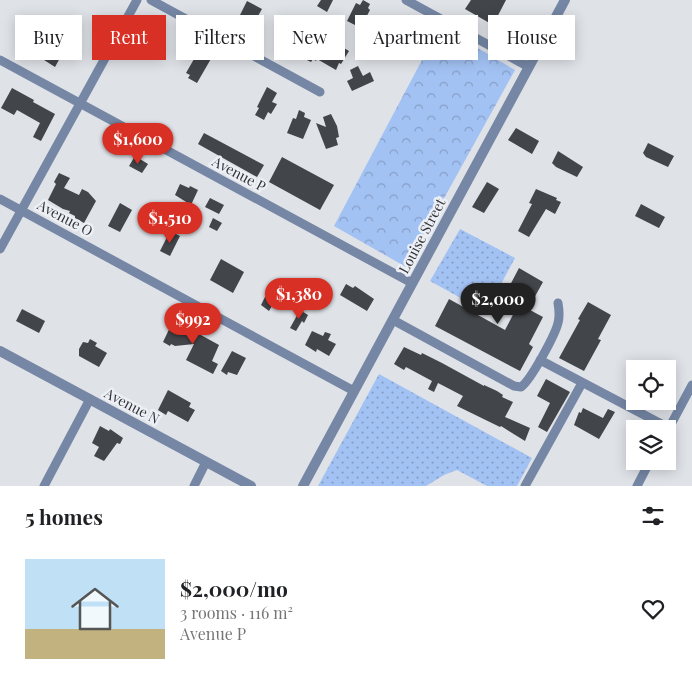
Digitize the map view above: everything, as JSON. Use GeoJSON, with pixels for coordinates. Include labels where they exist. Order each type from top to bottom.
{"type":"FeatureCollection","features":[{"type":"Feature","properties":{"kind":"street"},"geometry":{"type":"LineString","coordinates":[[0,249],[137,0]]}},
{"type":"Feature","properties":{"kind":"street"},"geometry":{"type":"LineString","coordinates":[[151,0],[320,92]]}},
{"type":"Feature","properties":{"kind":"street"},"geometry":{"type":"LineString","coordinates":[[406,0],[529,67]]}},
{"type":"Feature","properties":{"kind":"street","name":"Louise Street"},"geometry":{"type":"LineString","coordinates":[[303,486],[565,0]]}},
{"type":"Feature","properties":{"kind":"street","name":"Avenue P"},"geometry":{"type":"LineString","coordinates":[[0,60],[412,283]]}},
{"type":"Feature","properties":{"kind":"street","name":"Avenue O"},"geometry":{"type":"LineString","coordinates":[[0,199],[354,391]]}},
{"type":"Feature","properties":{"kind":"street"},"geometry":{"type":"LineString","coordinates":[[393,320],[514,386],[521,387],[525,384],[540,360],[558,322],[558,303]]}},
{"type":"Feature","properties":{"kind":"street","name":"Avenue N"},"geometry":{"type":"LineString","coordinates":[[0,351],[251,486]]}},
{"type":"Feature","properties":{"kind":"street"},"geometry":{"type":"LineString","coordinates":[[540,360],[651,420]]}},
{"type":"Feature","properties":{"kind":"street"},"geometry":{"type":"LineString","coordinates":[[525,486],[582,383]]}},
{"type":"Feature","properties":{"kind":"street"},"geometry":{"type":"LineString","coordinates":[[673,420],[692,385]]}},
{"type":"Feature","properties":{"kind":"street"},"geometry":{"type":"LineString","coordinates":[[44,486],[90,399]]}},
{"type":"Feature","properties":{"kind":"street"},"geometry":{"type":"LineString","coordinates":[[194,486],[206,462]]}},
{"type":"Feature","properties":{"kind":"street"},"geometry":{"type":"LineString","coordinates":[[637,486],[645,470]]}},
{"type":"Feature","properties":{"kind":"green space"},"geometry":{"type":"Polygon","coordinates":[[[478,48],[488,54],[488,60],[498,60],[515,70],[406,267],[334,226],[422,60],[478,60],[478,48]]]}},
{"type":"Feature","properties":{"kind":"green space"},"geometry":{"type":"Polygon","coordinates":[[[460,229],[515,258],[486,312],[430,281],[460,229]]]}},
{"type":"Feature","properties":{"kind":"green space"},"geometry":{"type":"Polygon","coordinates":[[[379,374],[532,458],[517,486],[487,486],[457,470],[444,475],[426,486],[318,486],[379,374]]]}},
{"type":"Feature","properties":{"kind":"building"},"geometry":{"type":"Polygon","coordinates":[[[321,0],[333,0],[327,12],[317,6],[321,0]]]}},
{"type":"Feature","properties":{"kind":"building"},"geometry":{"type":"Polygon","coordinates":[[[363,0],[370,4],[367,15],[355,15],[355,25],[347,21],[356,3],[360,5],[363,0]]]}},
{"type":"Feature","properties":{"kind":"building"},"geometry":{"type":"Polygon","coordinates":[[[471,0],[506,0],[498,15],[488,15],[488,22],[465,9],[471,0]]]}},
{"type":"Feature","properties":{"kind":"building"},"geometry":{"type":"Polygon","coordinates":[[[247,1],[262,9],[259,15],[240,15],[247,1]]]}},
{"type":"Feature","properties":{"kind":"building"},"geometry":{"type":"Polygon","coordinates":[[[345,49],[349,51],[345,58],[345,49]]]}},
{"type":"Feature","properties":{"kind":"building"},"geometry":{"type":"Polygon","coordinates":[[[44,60],[59,60],[55,67],[44,60]]]}},
{"type":"Feature","properties":{"kind":"building"},"geometry":{"type":"Polygon","coordinates":[[[193,60],[210,60],[197,83],[188,78],[190,75],[186,73],[193,60]]]}},
{"type":"Feature","properties":{"kind":"building"},"geometry":{"type":"Polygon","coordinates":[[[319,60],[343,60],[341,64],[339,63],[336,70],[319,60]]]}},
{"type":"Feature","properties":{"kind":"building"},"geometry":{"type":"Polygon","coordinates":[[[358,66],[363,76],[370,72],[374,81],[352,91],[347,81],[353,78],[350,70],[358,66]]]}},
{"type":"Feature","properties":{"kind":"building"},"geometry":{"type":"Polygon","coordinates":[[[267,87],[277,93],[272,102],[277,104],[271,114],[268,112],[264,120],[255,115],[267,87]]]}},
{"type":"Feature","properties":{"kind":"building"},"geometry":{"type":"Polygon","coordinates":[[[12,88],[55,114],[41,141],[33,137],[40,123],[17,110],[14,115],[1,108],[12,88]]]}},
{"type":"Feature","properties":{"kind":"building"},"geometry":{"type":"Polygon","coordinates":[[[299,110],[305,113],[304,117],[311,120],[303,139],[287,133],[293,118],[296,119],[299,110]]]}},
{"type":"Feature","properties":{"kind":"building"},"geometry":{"type":"Polygon","coordinates":[[[331,114],[337,126],[339,137],[336,138],[338,145],[326,149],[316,123],[326,127],[323,117],[331,114]]]}},
{"type":"Feature","properties":{"kind":"building"},"geometry":{"type":"Polygon","coordinates":[[[516,128],[539,141],[532,154],[508,140],[516,128]]]}},
{"type":"Feature","properties":{"kind":"building"},"geometry":{"type":"Polygon","coordinates":[[[204,133],[264,165],[257,177],[198,144],[204,133]]]}},
{"type":"Feature","properties":{"kind":"building"},"geometry":{"type":"Polygon","coordinates":[[[648,143],[674,156],[668,167],[646,157],[643,153],[648,143]]]}},
{"type":"Feature","properties":{"kind":"building"},"geometry":{"type":"Polygon","coordinates":[[[558,151],[583,167],[577,177],[556,167],[552,163],[558,151]]]}},
{"type":"Feature","properties":{"kind":"building"},"geometry":{"type":"Polygon","coordinates":[[[135,156],[148,164],[142,173],[129,166],[135,156]]]}},
{"type":"Feature","properties":{"kind":"building"},"geometry":{"type":"Polygon","coordinates":[[[282,157],[334,185],[320,210],[269,182],[282,157]]]}},
{"type":"Feature","properties":{"kind":"building"},"geometry":{"type":"Polygon","coordinates":[[[59,173],[70,178],[64,188],[79,195],[82,189],[88,192],[96,201],[84,223],[69,213],[70,211],[48,200],[59,173]]]}},
{"type":"Feature","properties":{"kind":"building"},"geometry":{"type":"Polygon","coordinates":[[[487,182],[499,189],[484,213],[472,207],[487,182]]]}},
{"type":"Feature","properties":{"kind":"building"},"geometry":{"type":"Polygon","coordinates":[[[180,184],[198,190],[191,205],[175,195],[180,184]]]}},
{"type":"Feature","properties":{"kind":"building"},"geometry":{"type":"Polygon","coordinates":[[[536,189],[557,198],[556,200],[561,202],[555,214],[546,209],[529,237],[518,231],[532,204],[529,203],[536,189]]]}},
{"type":"Feature","properties":{"kind":"building"},"geometry":{"type":"Polygon","coordinates":[[[210,198],[224,205],[219,214],[205,207],[210,198]]]}},
{"type":"Feature","properties":{"kind":"building"},"geometry":{"type":"Polygon","coordinates":[[[120,203],[132,210],[120,232],[108,226],[120,203]]]}},
{"type":"Feature","properties":{"kind":"building"},"geometry":{"type":"Polygon","coordinates":[[[641,204],[665,217],[659,228],[635,216],[641,204]]]}},
{"type":"Feature","properties":{"kind":"building"},"geometry":{"type":"Polygon","coordinates":[[[187,207],[195,213],[188,221],[181,214],[187,207]]]}},
{"type":"Feature","properties":{"kind":"building"},"geometry":{"type":"Polygon","coordinates":[[[213,218],[222,223],[217,231],[209,227],[213,218]]]}},
{"type":"Feature","properties":{"kind":"building"},"geometry":{"type":"Polygon","coordinates":[[[170,231],[180,236],[170,256],[160,251],[170,231]]]}},
{"type":"Feature","properties":{"kind":"building"},"geometry":{"type":"Polygon","coordinates":[[[221,259],[244,272],[233,293],[210,280],[221,259]]]}},
{"type":"Feature","properties":{"kind":"building"},"geometry":{"type":"Polygon","coordinates":[[[519,268],[543,282],[528,309],[543,317],[529,344],[533,347],[520,371],[435,326],[449,299],[505,330],[516,309],[514,308],[521,294],[509,287],[519,268]]]}},
{"type":"Feature","properties":{"kind":"building"},"geometry":{"type":"Polygon","coordinates":[[[346,284],[353,288],[355,286],[374,299],[367,311],[340,295],[346,284]]]}},
{"type":"Feature","properties":{"kind":"building"},"geometry":{"type":"Polygon","coordinates":[[[271,285],[281,290],[269,311],[261,305],[271,285]]]}},
{"type":"Feature","properties":{"kind":"building"},"geometry":{"type":"Polygon","coordinates":[[[588,302],[611,315],[598,339],[601,340],[584,371],[559,358],[588,302]]]}},
{"type":"Feature","properties":{"kind":"building"},"geometry":{"type":"Polygon","coordinates":[[[22,309],[45,321],[39,333],[16,321],[22,309]]]}},
{"type":"Feature","properties":{"kind":"building"},"geometry":{"type":"Polygon","coordinates":[[[300,310],[308,315],[304,323],[302,321],[296,331],[290,328],[300,310]]]}},
{"type":"Feature","properties":{"kind":"building"},"geometry":{"type":"Polygon","coordinates":[[[174,319],[186,324],[190,329],[219,345],[212,361],[218,364],[213,374],[186,360],[194,344],[175,346],[171,344],[170,346],[163,342],[174,319]]]}},
{"type":"Feature","properties":{"kind":"building"},"geometry":{"type":"Polygon","coordinates":[[[312,331],[323,336],[325,332],[331,334],[328,340],[336,344],[329,356],[317,349],[316,352],[305,345],[312,331]]]}},
{"type":"Feature","properties":{"kind":"building"},"geometry":{"type":"Polygon","coordinates":[[[90,339],[97,343],[95,346],[107,353],[99,367],[79,356],[79,349],[83,342],[88,343],[90,339]]]}},
{"type":"Feature","properties":{"kind":"building"},"geometry":{"type":"Polygon","coordinates":[[[404,347],[442,363],[497,391],[503,395],[502,397],[513,402],[505,417],[530,428],[525,441],[501,426],[457,406],[463,396],[438,383],[434,392],[428,389],[432,381],[406,367],[404,370],[394,364],[404,347]]]}},
{"type":"Feature","properties":{"kind":"building"},"geometry":{"type":"Polygon","coordinates":[[[232,351],[246,358],[237,375],[228,372],[227,375],[221,371],[232,351]]]}},
{"type":"Feature","properties":{"kind":"building"},"geometry":{"type":"Polygon","coordinates":[[[546,379],[570,392],[547,432],[538,427],[550,403],[537,396],[546,379]]]}},
{"type":"Feature","properties":{"kind":"building"},"geometry":{"type":"Polygon","coordinates":[[[168,390],[191,403],[189,407],[195,410],[188,422],[168,411],[166,415],[158,410],[168,390]]]}},
{"type":"Feature","properties":{"kind":"building"},"geometry":{"type":"Polygon","coordinates":[[[583,408],[603,418],[608,409],[615,412],[599,439],[574,425],[579,412],[581,413],[583,408]]]}},
{"type":"Feature","properties":{"kind":"building"},"geometry":{"type":"Polygon","coordinates":[[[100,426],[109,431],[110,429],[123,438],[120,444],[117,443],[104,461],[94,456],[99,447],[92,443],[100,426]]]}}]}
